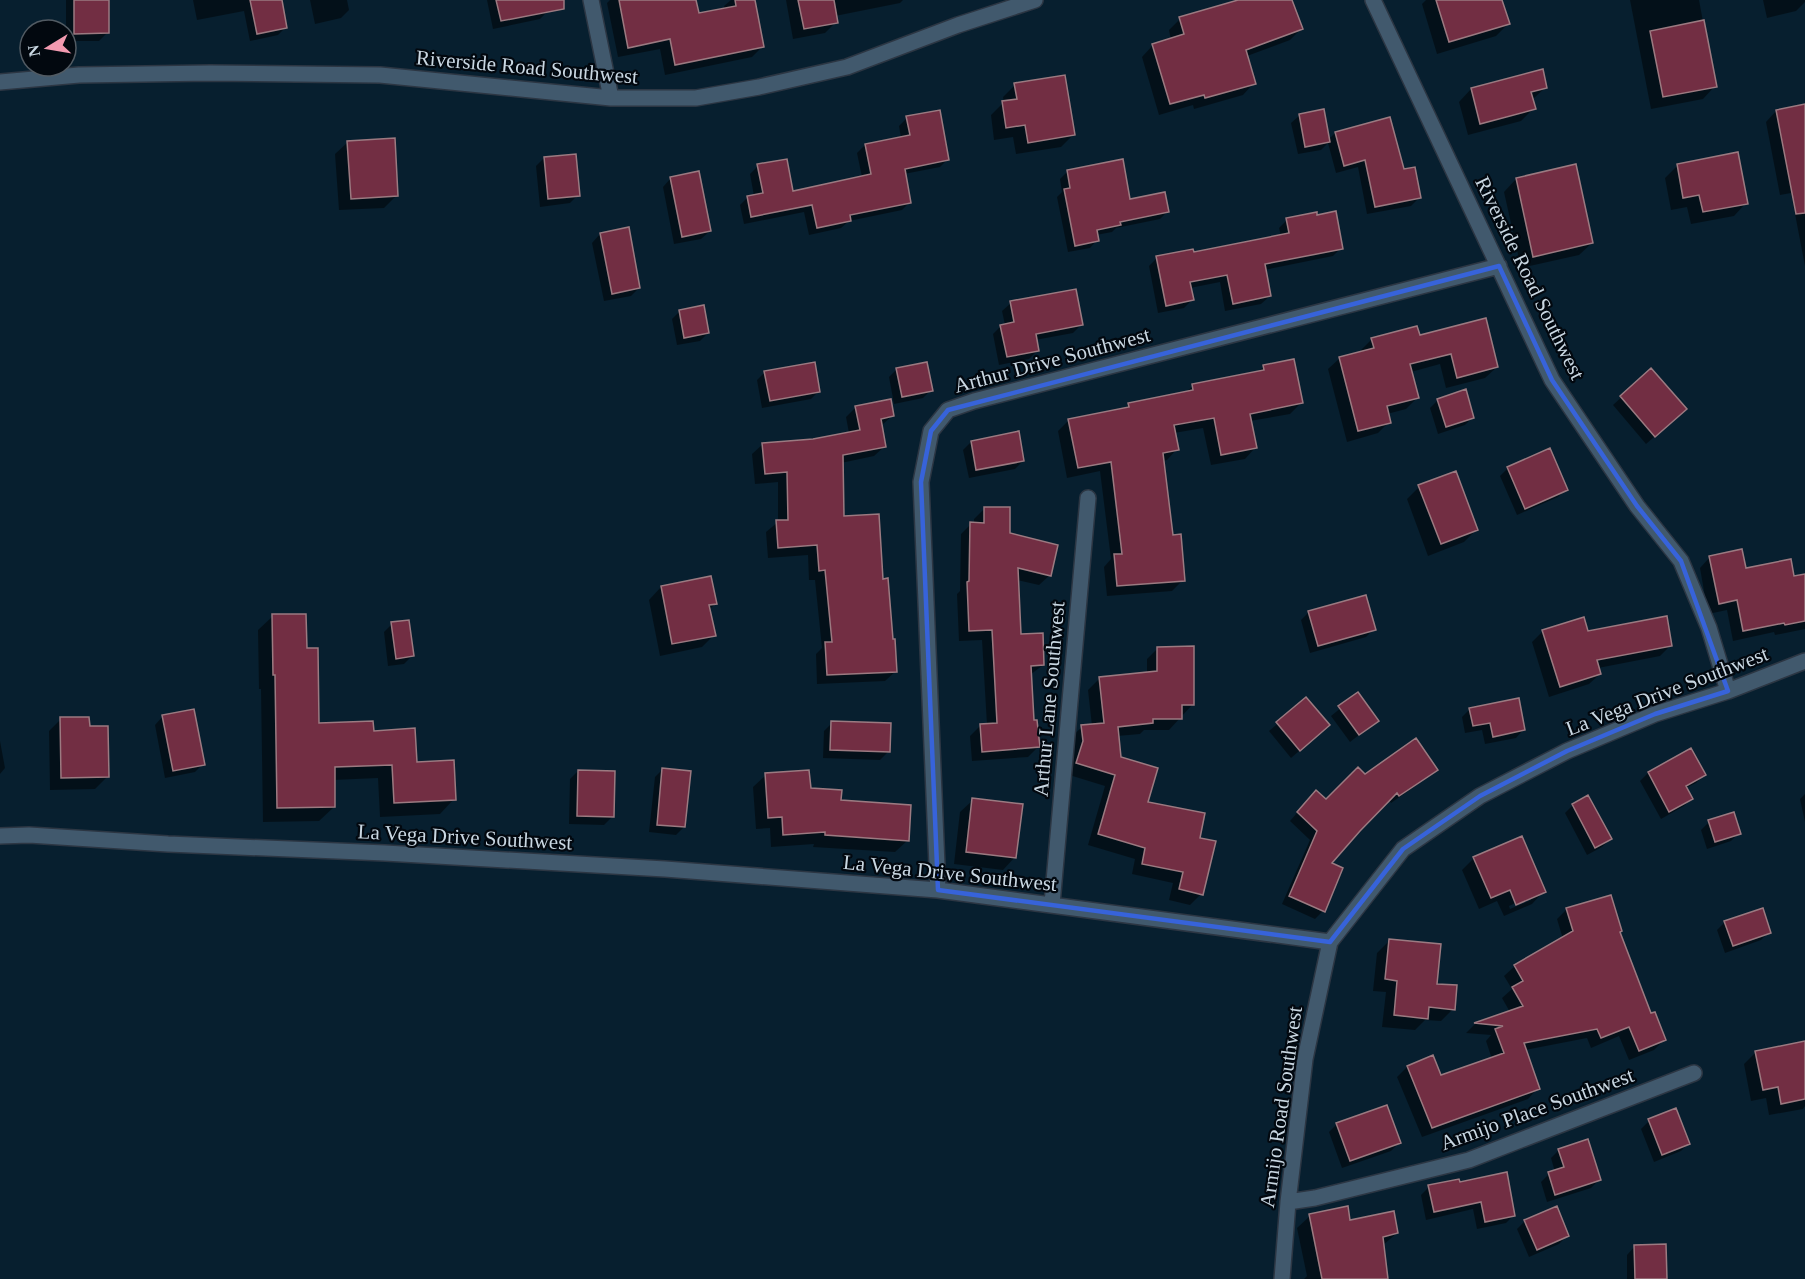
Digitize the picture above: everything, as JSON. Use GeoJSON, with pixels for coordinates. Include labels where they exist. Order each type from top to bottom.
{"type":"FeatureCollection","features":[{"type":"Feature","properties":{"kind":"street"},"geometry":{"type":"LineString","coordinates":[[591,0],[611,98]]}},
{"type":"Feature","properties":{"kind":"street","name":"Riverside Road Southwest"},"geometry":{"type":"LineString","coordinates":[[0,82],[79,75],[210,72],[380,75],[611,98],[696,98],[847,67],[958,25],[1035,0]]}},
{"type":"Feature","properties":{"kind":"street","name":"Riverside Road Southwest"},"geometry":{"type":"LineString","coordinates":[[1373,0],[1552,380],[1636,506],[1681,561],[1709,628],[1728,691]]}},
{"type":"Feature","properties":{"kind":"street","name":"Arthur Drive Southwest"},"geometry":{"type":"LineString","coordinates":[[938,890],[921,482],[931,431],[948,410],[986,398],[1499,266]]}},
{"type":"Feature","properties":{"kind":"street","name":"Arthur Lane Southwest"},"geometry":{"type":"LineString","coordinates":[[1052,904],[1088,498]]}},
{"type":"Feature","properties":{"kind":"street","name":"La Vega Drive Southwest"},"geometry":{"type":"LineString","coordinates":[[0,836],[29,835],[168,844],[397,853],[665,869],[938,890],[1330,942],[1403,849],[1480,796],[1567,751],[1655,714],[1728,691],[1805,661]]}},
{"type":"Feature","properties":{"kind":"street","name":"Armijo Road Southwest"},"geometry":{"type":"LineString","coordinates":[[1282,1279],[1288,1202],[1305,1059],[1330,942]]}},
{"type":"Feature","properties":{"kind":"street","name":"Armijo Place Southwest"},"geometry":{"type":"LineString","coordinates":[[1288,1202],[1315,1198],[1469,1160],[1694,1073]]}},
{"type":"Feature","properties":{"kind":"highlighted area"},"geometry":{"type":"Polygon","coordinates":[[[1499,266],[1552,380],[1637,506],[1681,561],[1728,691],[1655,714],[1567,751],[1480,796],[1403,849],[1330,942],[938,890],[921,482],[931,431],[948,410],[1499,266]]]}},
{"type":"Feature","properties":{"kind":"building"},"geometry":{"type":"Polygon","coordinates":[[[74,0],[109,0],[109,33],[78,34],[78,18],[74,18],[74,0]]]}},
{"type":"Feature","properties":{"kind":"building"},"geometry":{"type":"Polygon","coordinates":[[[250,0],[282,0],[287,28],[257,34],[250,0]]]}},
{"type":"Feature","properties":{"kind":"building"},"geometry":{"type":"Polygon","coordinates":[[[496,0],[564,0],[564,9],[501,21],[496,0]]]}},
{"type":"Feature","properties":{"kind":"building"},"geometry":{"type":"Polygon","coordinates":[[[619,0],[696,0],[699,13],[736,6],[735,0],[755,0],[764,47],[675,65],[670,39],[628,48],[619,0]]]}},
{"type":"Feature","properties":{"kind":"building"},"geometry":{"type":"Polygon","coordinates":[[[798,0],[834,0],[838,23],[804,29],[798,0]]]}},
{"type":"Feature","properties":{"kind":"building"},"geometry":{"type":"Polygon","coordinates":[[[1238,0],[1292,0],[1303,29],[1246,50],[1256,84],[1205,98],[1204,95],[1170,104],[1152,44],[1184,34],[1179,17],[1238,0]]]}},
{"type":"Feature","properties":{"kind":"building"},"geometry":{"type":"Polygon","coordinates":[[[1436,0],[1502,0],[1510,24],[1449,42],[1436,0]]]}},
{"type":"Feature","properties":{"kind":"building"},"geometry":{"type":"Polygon","coordinates":[[[1704,20],[1717,87],[1663,97],[1650,31],[1704,20]]]}},
{"type":"Feature","properties":{"kind":"building"},"geometry":{"type":"Polygon","coordinates":[[[1543,69],[1547,88],[1531,92],[1536,109],[1480,124],[1471,88],[1543,69]]]}},
{"type":"Feature","properties":{"kind":"building"},"geometry":{"type":"Polygon","coordinates":[[[1065,75],[1075,135],[1028,143],[1025,125],[1006,128],[1002,101],[1017,99],[1014,83],[1065,75]]]}},
{"type":"Feature","properties":{"kind":"building"},"geometry":{"type":"Polygon","coordinates":[[[1805,104],[1805,213],[1796,214],[1776,110],[1805,104]]]}},
{"type":"Feature","properties":{"kind":"building"},"geometry":{"type":"Polygon","coordinates":[[[1324,109],[1330,142],[1305,147],[1299,114],[1324,109]]]}},
{"type":"Feature","properties":{"kind":"building"},"geometry":{"type":"Polygon","coordinates":[[[940,110],[949,160],[905,169],[911,203],[850,215],[851,221],[817,228],[812,205],[751,217],[747,196],[763,193],[757,164],[787,159],[793,191],[871,174],[865,144],[910,135],[906,116],[940,110]]]}},
{"type":"Feature","properties":{"kind":"building"},"geometry":{"type":"Polygon","coordinates":[[[1390,117],[1404,169],[1415,167],[1421,198],[1375,207],[1365,160],[1344,166],[1335,132],[1390,117]]]}},
{"type":"Feature","properties":{"kind":"building"},"geometry":{"type":"Polygon","coordinates":[[[395,138],[398,196],[351,199],[347,141],[395,138]]]}},
{"type":"Feature","properties":{"kind":"building"},"geometry":{"type":"Polygon","coordinates":[[[1738,152],[1748,204],[1703,212],[1699,195],[1683,198],[1677,164],[1738,152]]]}},
{"type":"Feature","properties":{"kind":"building"},"geometry":{"type":"Polygon","coordinates":[[[576,154],[580,196],[548,199],[544,157],[576,154]]]}},
{"type":"Feature","properties":{"kind":"building"},"geometry":{"type":"Polygon","coordinates":[[[1123,159],[1130,199],[1165,192],[1169,212],[1120,222],[1121,225],[1097,230],[1099,241],[1075,246],[1064,189],[1070,188],[1067,170],[1123,159]]]}},
{"type":"Feature","properties":{"kind":"building"},"geometry":{"type":"Polygon","coordinates":[[[1576,164],[1593,243],[1533,257],[1516,178],[1576,164]]]}},
{"type":"Feature","properties":{"kind":"building"},"geometry":{"type":"Polygon","coordinates":[[[699,171],[711,231],[682,237],[670,177],[699,171]]]}},
{"type":"Feature","properties":{"kind":"building"},"geometry":{"type":"Polygon","coordinates":[[[1336,211],[1343,249],[1265,264],[1271,296],[1233,304],[1227,275],[1190,282],[1194,300],[1166,306],[1156,256],[1193,249],[1194,252],[1289,233],[1286,218],[1336,211]]]}},
{"type":"Feature","properties":{"kind":"building"},"geometry":{"type":"Polygon","coordinates":[[[629,227],[640,288],[612,294],[600,233],[629,227]]]}},
{"type":"Feature","properties":{"kind":"building"},"geometry":{"type":"Polygon","coordinates":[[[1076,289],[1083,325],[1036,334],[1039,351],[1007,357],[1000,325],[1014,322],[1010,301],[1076,289]]]}},
{"type":"Feature","properties":{"kind":"building"},"geometry":{"type":"Polygon","coordinates":[[[704,305],[709,333],[684,338],[679,310],[704,305]]]}},
{"type":"Feature","properties":{"kind":"building"},"geometry":{"type":"Polygon","coordinates":[[[1486,318],[1498,367],[1457,378],[1451,354],[1410,364],[1419,398],[1387,406],[1391,423],[1358,431],[1339,357],[1374,348],[1371,338],[1417,326],[1420,335],[1486,318]]]}},
{"type":"Feature","properties":{"kind":"building"},"geometry":{"type":"Polygon","coordinates":[[[1294,359],[1303,403],[1250,414],[1257,448],[1221,455],[1214,418],[1174,425],[1179,450],[1163,453],[1173,535],[1181,534],[1185,581],[1117,586],[1114,554],[1122,554],[1111,462],[1078,468],[1068,419],[1129,407],[1128,403],[1193,390],[1192,384],[1264,370],[1263,365],[1294,359]]]}},
{"type":"Feature","properties":{"kind":"building"},"geometry":{"type":"Polygon","coordinates":[[[815,362],[820,392],[770,401],[764,371],[815,362]]]}},
{"type":"Feature","properties":{"kind":"building"},"geometry":{"type":"Polygon","coordinates":[[[927,362],[933,391],[902,397],[896,368],[927,362]]]}},
{"type":"Feature","properties":{"kind":"building"},"geometry":{"type":"Polygon","coordinates":[[[1651,368],[1687,409],[1655,437],[1620,396],[1651,368]]]}},
{"type":"Feature","properties":{"kind":"building"},"geometry":{"type":"Polygon","coordinates":[[[1466,389],[1474,418],[1446,427],[1437,399],[1466,389]]]}},
{"type":"Feature","properties":{"kind":"building"},"geometry":{"type":"Polygon","coordinates":[[[891,399],[894,416],[881,419],[886,447],[843,455],[844,516],[879,514],[883,579],[888,578],[897,672],[827,675],[825,642],[832,642],[825,570],[819,571],[817,545],[778,548],[776,520],[788,520],[787,472],[765,474],[762,443],[813,439],[860,430],[855,406],[891,399]]]}},
{"type":"Feature","properties":{"kind":"building"},"geometry":{"type":"Polygon","coordinates":[[[1019,431],[1024,461],[976,470],[971,441],[1019,431]]]}},
{"type":"Feature","properties":{"kind":"building"},"geometry":{"type":"Polygon","coordinates":[[[1550,448],[1568,490],[1525,509],[1507,467],[1550,448]]]}},
{"type":"Feature","properties":{"kind":"building"},"geometry":{"type":"Polygon","coordinates":[[[1456,471],[1478,530],[1441,544],[1418,485],[1456,471]]]}},
{"type":"Feature","properties":{"kind":"building"},"geometry":{"type":"Polygon","coordinates":[[[984,507],[1010,507],[1010,533],[1058,545],[1051,576],[1018,568],[1021,634],[1043,633],[1044,665],[1031,666],[1034,720],[1037,720],[1040,747],[982,752],[980,724],[997,723],[992,630],[969,631],[967,582],[969,581],[970,522],[984,523],[984,507]]]}},
{"type":"Feature","properties":{"kind":"building"},"geometry":{"type":"Polygon","coordinates":[[[1742,549],[1746,568],[1791,559],[1794,576],[1805,574],[1805,621],[1743,631],[1737,600],[1719,604],[1709,556],[1742,549]]]}},
{"type":"Feature","properties":{"kind":"building"},"geometry":{"type":"Polygon","coordinates":[[[711,576],[717,604],[709,605],[716,636],[672,644],[661,586],[711,576]]]}},
{"type":"Feature","properties":{"kind":"building"},"geometry":{"type":"Polygon","coordinates":[[[1366,595],[1376,630],[1318,646],[1308,611],[1366,595]]]}},
{"type":"Feature","properties":{"kind":"building"},"geometry":{"type":"Polygon","coordinates":[[[272,614],[306,614],[307,648],[318,648],[319,723],[373,721],[374,731],[415,728],[417,762],[454,760],[456,800],[394,803],[392,765],[335,767],[335,807],[277,808],[272,614]]]}},
{"type":"Feature","properties":{"kind":"building"},"geometry":{"type":"Polygon","coordinates":[[[1667,616],[1672,646],[1597,660],[1601,674],[1560,687],[1542,630],[1584,617],[1588,631],[1667,616]]]}},
{"type":"Feature","properties":{"kind":"building"},"geometry":{"type":"Polygon","coordinates":[[[409,620],[414,656],[396,659],[391,622],[409,620]]]}},
{"type":"Feature","properties":{"kind":"building"},"geometry":{"type":"Polygon","coordinates":[[[1194,646],[1194,705],[1182,705],[1182,719],[1153,719],[1153,723],[1118,727],[1121,757],[1158,768],[1148,802],[1205,813],[1200,838],[1216,841],[1203,895],[1179,889],[1183,872],[1142,864],[1145,848],[1098,834],[1115,775],[1076,763],[1083,741],[1081,725],[1104,723],[1099,677],[1157,671],[1157,647],[1194,646]]]}},
{"type":"Feature","properties":{"kind":"building"},"geometry":{"type":"Polygon","coordinates":[[[1358,692],[1379,721],[1359,735],[1338,706],[1358,692]]]}},
{"type":"Feature","properties":{"kind":"building"},"geometry":{"type":"Polygon","coordinates":[[[1306,697],[1330,725],[1300,751],[1276,722],[1306,697]]]}},
{"type":"Feature","properties":{"kind":"building"},"geometry":{"type":"Polygon","coordinates":[[[1519,698],[1525,730],[1493,737],[1490,723],[1473,726],[1469,708],[1519,698]]]}},
{"type":"Feature","properties":{"kind":"building"},"geometry":{"type":"Polygon","coordinates":[[[194,709],[205,765],[173,771],[162,715],[194,709]]]}},
{"type":"Feature","properties":{"kind":"building"},"geometry":{"type":"Polygon","coordinates":[[[60,717],[89,717],[90,726],[108,726],[109,777],[61,778],[60,717]]]}},
{"type":"Feature","properties":{"kind":"building"},"geometry":{"type":"Polygon","coordinates":[[[831,721],[891,723],[890,752],[830,750],[831,721]]]}},
{"type":"Feature","properties":{"kind":"building"},"geometry":{"type":"Polygon","coordinates":[[[1416,738],[1438,770],[1399,796],[1397,793],[1332,863],[1343,868],[1325,912],[1289,896],[1317,831],[1297,812],[1316,790],[1326,799],[1358,767],[1365,774],[1416,738]]]}},
{"type":"Feature","properties":{"kind":"building"},"geometry":{"type":"Polygon","coordinates":[[[1691,748],[1706,775],[1686,786],[1693,799],[1669,812],[1648,772],[1691,748]]]}},
{"type":"Feature","properties":{"kind":"building"},"geometry":{"type":"Polygon","coordinates":[[[662,768],[691,771],[685,827],[657,825],[662,768]]]}},
{"type":"Feature","properties":{"kind":"building"},"geometry":{"type":"Polygon","coordinates":[[[578,770],[615,771],[614,817],[577,816],[578,770]]]}},
{"type":"Feature","properties":{"kind":"building"},"geometry":{"type":"Polygon","coordinates":[[[809,770],[811,788],[842,790],[841,800],[911,805],[909,841],[825,835],[825,832],[783,835],[782,817],[768,818],[765,773],[809,770]]]}},
{"type":"Feature","properties":{"kind":"building"},"geometry":{"type":"Polygon","coordinates":[[[1588,795],[1612,839],[1595,848],[1572,804],[1588,795]]]}},
{"type":"Feature","properties":{"kind":"building"},"geometry":{"type":"Polygon","coordinates":[[[972,798],[1023,804],[1016,858],[966,852],[972,798]]]}},
{"type":"Feature","properties":{"kind":"building"},"geometry":{"type":"Polygon","coordinates":[[[1734,812],[1741,834],[1715,842],[1708,820],[1734,812]]]}},
{"type":"Feature","properties":{"kind":"building"},"geometry":{"type":"Polygon","coordinates":[[[1522,836],[1546,892],[1516,905],[1510,890],[1491,898],[1473,857],[1522,836]]]}},
{"type":"Feature","properties":{"kind":"building"},"geometry":{"type":"Polygon","coordinates":[[[1611,895],[1622,931],[1620,932],[1651,1013],[1655,1012],[1666,1040],[1639,1051],[1629,1027],[1601,1038],[1597,1029],[1524,1043],[1540,1089],[1432,1128],[1407,1066],[1433,1055],[1441,1075],[1504,1053],[1495,1029],[1503,1026],[1474,1023],[1523,1006],[1512,987],[1523,981],[1514,965],[1573,931],[1566,908],[1611,895]]]}},
{"type":"Feature","properties":{"kind":"building"},"geometry":{"type":"Polygon","coordinates":[[[1763,908],[1771,933],[1733,946],[1724,921],[1763,908]]]}},
{"type":"Feature","properties":{"kind":"building"},"geometry":{"type":"Polygon","coordinates":[[[1389,939],[1441,944],[1437,984],[1457,985],[1455,1010],[1429,1007],[1428,1019],[1394,1015],[1397,981],[1385,979],[1389,939]]]}},
{"type":"Feature","properties":{"kind":"building"},"geometry":{"type":"Polygon","coordinates":[[[1805,1041],[1805,1099],[1781,1104],[1778,1087],[1763,1090],[1755,1051],[1805,1041]]]}},
{"type":"Feature","properties":{"kind":"building"},"geometry":{"type":"Polygon","coordinates":[[[1387,1105],[1401,1143],[1350,1161],[1336,1123],[1387,1105]]]}},
{"type":"Feature","properties":{"kind":"building"},"geometry":{"type":"Polygon","coordinates":[[[1676,1108],[1690,1144],[1662,1155],[1648,1119],[1676,1108]]]}},
{"type":"Feature","properties":{"kind":"building"},"geometry":{"type":"Polygon","coordinates":[[[1588,1139],[1601,1180],[1555,1195],[1548,1172],[1564,1167],[1558,1149],[1588,1139]]]}},
{"type":"Feature","properties":{"kind":"building"},"geometry":{"type":"Polygon","coordinates":[[[1507,1172],[1515,1216],[1485,1222],[1481,1202],[1434,1212],[1428,1185],[1459,1179],[1460,1182],[1507,1172]]]}},
{"type":"Feature","properties":{"kind":"building"},"geometry":{"type":"Polygon","coordinates":[[[1348,1206],[1350,1220],[1394,1211],[1398,1233],[1383,1237],[1388,1279],[1322,1279],[1309,1214],[1348,1206]]]}},
{"type":"Feature","properties":{"kind":"building"},"geometry":{"type":"Polygon","coordinates":[[[1557,1206],[1569,1236],[1537,1250],[1524,1220],[1557,1206]]]}},
{"type":"Feature","properties":{"kind":"building"},"geometry":{"type":"Polygon","coordinates":[[[1666,1244],[1667,1279],[1635,1279],[1634,1245],[1666,1244]]]}}]}
